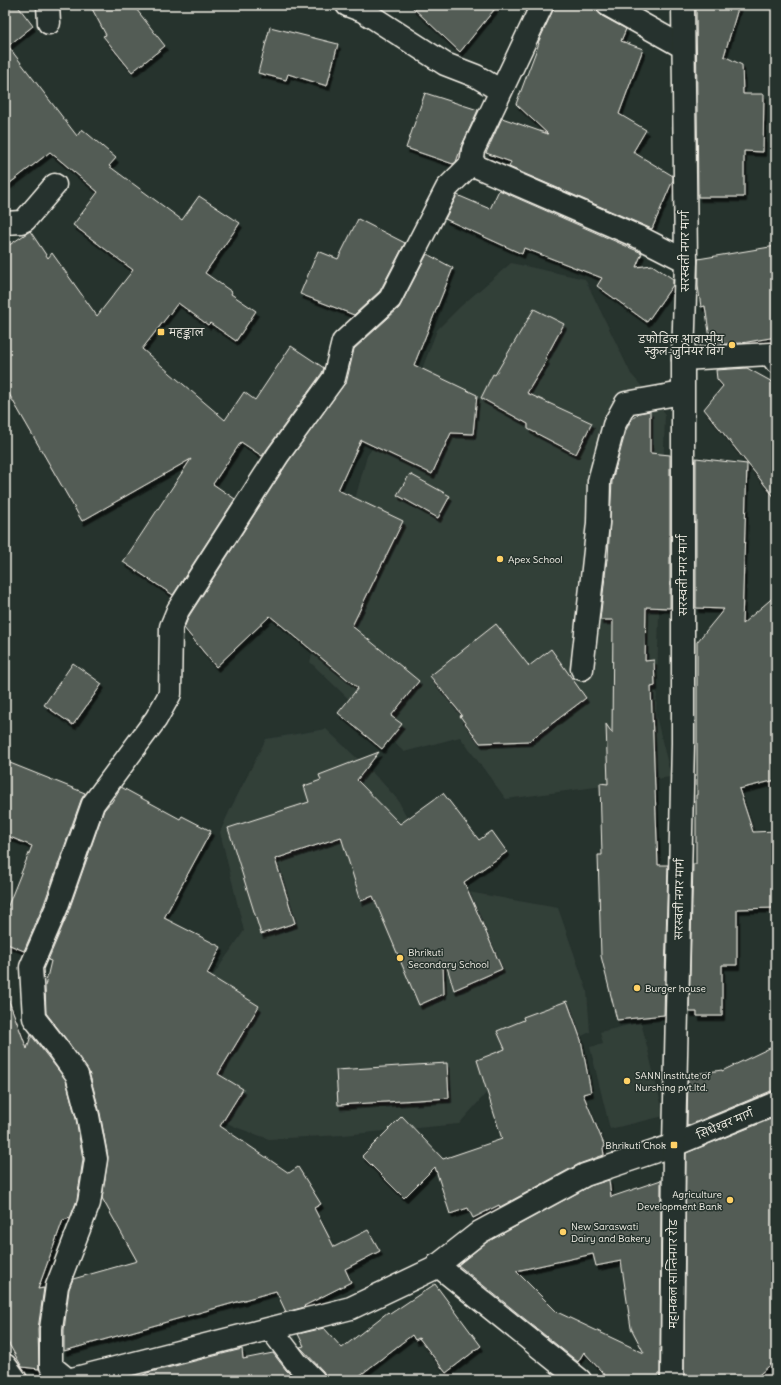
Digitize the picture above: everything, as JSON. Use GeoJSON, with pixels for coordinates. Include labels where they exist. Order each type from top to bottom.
{"type":"FeatureCollection","features":[{"type":"Feature","properties":{"kind":"street"},"geometry":{"type":"LineString","coordinates":[[348,5],[363,11],[445,64],[476,76],[501,91]]}},
{"type":"Feature","properties":{"kind":"street"},"geometry":{"type":"LineString","coordinates":[[68,1380],[51,1366],[51,1329],[57,1286],[89,1203],[96,1159],[88,1116],[77,1075],[34,1018],[31,967],[56,908],[93,804],[156,719],[170,694],[171,627],[178,610],[278,455],[334,378],[342,342],[390,299],[447,188],[471,164],[473,150],[542,5]]}},
{"type":"Feature","properties":{"kind":"street"},"geometry":{"type":"LineString","coordinates":[[608,5],[683,47]]}},
{"type":"Feature","properties":{"kind":"street","name":"सरस्वती नगर मार्ग"},"geometry":{"type":"LineString","coordinates":[[674,1145],[683,743],[682,359],[686,261],[683,47],[684,5]]}},
{"type":"Feature","properties":{"kind":"street"},"geometry":{"type":"LineString","coordinates":[[471,164],[641,238],[686,261]]}},
{"type":"Feature","properties":{"kind":"street"},"geometry":{"type":"LineString","coordinates":[[5,223],[21,222],[25,220],[55,186]]}},
{"type":"Feature","properties":{"kind":"street"},"geometry":{"type":"LineString","coordinates":[[682,359],[770,354],[776,362]]}},
{"type":"Feature","properties":{"kind":"street"},"geometry":{"type":"LineString","coordinates":[[582,669],[598,523],[598,481],[614,425],[626,403],[682,393]]}},
{"type":"Feature","properties":{"kind":"street","name":"सिधेश्वर मार्ग"},"geometry":{"type":"LineString","coordinates":[[68,1380],[99,1376],[351,1308],[432,1269],[480,1232],[585,1175],[674,1145],[776,1102]]}},
{"type":"Feature","properties":{"kind":"street","name":"महानकल सान्तिनगर रोड"},"geometry":{"type":"LineString","coordinates":[[672,1380],[674,1145]]}},
{"type":"Feature","properties":{"kind":"street"},"geometry":{"type":"LineString","coordinates":[[437,1265],[580,1380]]}},
{"type":"Feature","properties":{"kind":"street"},"geometry":{"type":"LineString","coordinates":[[271,1329],[296,1362],[314,1380]]}},
{"type":"Feature","properties":{"kind":"street"},"geometry":{"type":"LineString","coordinates":[[5,1365],[16,1380]]}},
{"type":"Feature","properties":{"kind":"shaded area","name":"Apex School"},"geometry":{"type":"Polygon","coordinates":[[[511,263],[585,279],[631,374],[665,413],[656,716],[671,777],[506,799],[460,737],[404,752],[310,662],[367,456],[417,382],[437,330],[461,306],[511,263]]]}},
{"type":"Feature","properties":{"kind":"shaded area","name":"Bhrikuti Secondary School"},"geometry":{"type":"Polygon","coordinates":[[[326,729],[380,780],[398,800],[425,853],[457,890],[558,908],[587,991],[590,1032],[562,1046],[489,1090],[459,1124],[343,1135],[269,1139],[238,1128],[153,1090],[151,1065],[244,931],[220,832],[229,812],[266,739],[326,729]]]}},
{"type":"Feature","properties":{"kind":"shaded area","name":"SANN institute of Nurshing pvt.ltd."},"geometry":{"type":"Polygon","coordinates":[[[641,1022],[664,1116],[610,1129],[590,1047],[603,1044],[600,1032],[641,1022]]]}},
{"type":"Feature","properties":{"kind":"building"},"geometry":{"type":"Polygon","coordinates":[[[5,5],[17,5],[33,26],[8,46],[77,136],[82,129],[116,158],[109,166],[182,220],[199,196],[240,223],[205,273],[232,292],[231,294],[256,311],[236,341],[210,323],[208,325],[178,303],[142,349],[225,420],[244,392],[255,400],[291,346],[324,368],[322,373],[262,456],[241,442],[213,484],[235,499],[173,595],[123,562],[191,459],[82,521],[5,387],[5,248],[30,231],[48,258],[52,253],[97,316],[133,270],[73,225],[98,192],[50,152],[5,187],[5,5]]]}},
{"type":"Feature","properties":{"kind":"building"},"geometry":{"type":"Polygon","coordinates":[[[90,5],[133,5],[165,46],[132,72],[103,36],[106,35],[90,5]]]}},
{"type":"Feature","properties":{"kind":"building"},"geometry":{"type":"Polygon","coordinates":[[[410,5],[498,5],[460,52],[410,5]]]}},
{"type":"Feature","properties":{"kind":"building"},"geometry":{"type":"Polygon","coordinates":[[[554,5],[596,5],[597,11],[602,16],[626,29],[621,41],[643,49],[619,114],[646,130],[633,152],[673,176],[673,180],[652,229],[509,167],[511,162],[486,153],[502,118],[548,134],[516,104],[538,43],[554,5]]]}},
{"type":"Feature","properties":{"kind":"building"},"geometry":{"type":"Polygon","coordinates":[[[696,5],[739,5],[724,56],[742,65],[743,94],[764,94],[763,152],[744,151],[744,197],[698,197],[696,5]]]}},
{"type":"Feature","properties":{"kind":"building"},"geometry":{"type":"Polygon","coordinates":[[[270,27],[338,44],[327,86],[288,74],[286,80],[258,73],[270,27]]]}},
{"type":"Feature","properties":{"kind":"building"},"geometry":{"type":"Polygon","coordinates":[[[425,93],[478,110],[456,162],[453,164],[406,148],[425,93]]]}},
{"type":"Feature","properties":{"kind":"building"},"geometry":{"type":"Polygon","coordinates":[[[499,190],[642,253],[636,267],[652,265],[673,279],[673,285],[647,322],[597,286],[602,278],[524,248],[522,254],[445,219],[457,195],[490,209],[499,190]]]}},
{"type":"Feature","properties":{"kind":"building"},"geometry":{"type":"Polygon","coordinates":[[[358,219],[405,243],[380,291],[354,315],[300,294],[318,251],[338,259],[358,219]]]}},
{"type":"Feature","properties":{"kind":"building"},"geometry":{"type":"Polygon","coordinates":[[[776,246],[776,337],[742,343],[711,345],[705,306],[701,307],[698,286],[698,259],[776,246]]]}},
{"type":"Feature","properties":{"kind":"building"},"geometry":{"type":"Polygon","coordinates":[[[427,254],[453,268],[414,365],[477,395],[473,434],[451,433],[432,474],[361,440],[338,490],[403,521],[352,626],[419,681],[391,716],[402,724],[382,749],[338,713],[358,688],[270,616],[216,667],[184,628],[189,616],[288,462],[345,383],[346,384],[354,349],[399,308],[427,254]]]}},
{"type":"Feature","properties":{"kind":"building"},"geometry":{"type":"Polygon","coordinates":[[[534,309],[564,324],[545,359],[547,360],[527,393],[592,423],[576,454],[528,429],[528,424],[481,398],[493,374],[495,375],[534,309]]]}},
{"type":"Feature","properties":{"kind":"building"},"geometry":{"type":"Polygon","coordinates":[[[747,368],[776,384],[776,499],[704,409],[723,386],[717,379],[716,370],[747,368]]]}},
{"type":"Feature","properties":{"kind":"building"},"geometry":{"type":"Polygon","coordinates":[[[650,411],[650,453],[670,455],[670,608],[646,607],[645,661],[654,660],[655,686],[651,687],[658,865],[668,865],[664,1015],[617,1020],[601,956],[598,855],[602,855],[600,783],[608,784],[606,724],[612,733],[613,620],[600,620],[608,559],[612,481],[626,430],[631,420],[639,413],[650,411]]]}},
{"type":"Feature","properties":{"kind":"building"},"geometry":{"type":"Polygon","coordinates":[[[696,458],[747,464],[742,624],[776,595],[776,780],[739,789],[753,832],[776,831],[776,908],[737,909],[737,965],[722,965],[722,1016],[697,1016],[697,1012],[689,1012],[693,864],[696,864],[697,642],[724,609],[696,608],[696,458]]]}},
{"type":"Feature","properties":{"kind":"building"},"geometry":{"type":"Polygon","coordinates":[[[410,474],[450,496],[438,518],[397,495],[410,474]]]}},
{"type":"Feature","properties":{"kind":"building"},"geometry":{"type":"Polygon","coordinates":[[[496,624],[529,666],[551,649],[586,698],[529,741],[480,743],[460,716],[462,715],[430,676],[496,624]]]}},
{"type":"Feature","properties":{"kind":"building"},"geometry":{"type":"Polygon","coordinates":[[[73,663],[102,684],[73,725],[44,705],[73,663]]]}},
{"type":"Feature","properties":{"kind":"building"},"geometry":{"type":"Polygon","coordinates":[[[379,752],[357,780],[400,824],[443,793],[479,840],[492,831],[507,852],[464,882],[502,969],[454,990],[446,964],[443,964],[444,994],[419,1005],[373,896],[361,901],[341,837],[275,859],[295,923],[261,934],[228,828],[309,802],[304,786],[321,780],[319,775],[379,752]]]}},
{"type":"Feature","properties":{"kind":"building"},"geometry":{"type":"Polygon","coordinates":[[[5,761],[85,793],[81,800],[44,904],[24,951],[5,943],[5,913],[32,846],[5,835],[5,761]]]}},
{"type":"Feature","properties":{"kind":"building"},"geometry":{"type":"Polygon","coordinates":[[[121,787],[180,819],[182,816],[211,831],[164,918],[221,947],[207,974],[259,1006],[218,1074],[243,1089],[220,1126],[289,1173],[298,1167],[321,1204],[314,1208],[334,1247],[368,1230],[380,1251],[345,1269],[351,1282],[304,1306],[305,1307],[286,1312],[276,1291],[64,1351],[64,1330],[69,1289],[73,1279],[137,1261],[102,1198],[108,1157],[100,1113],[89,1072],[46,1013],[45,986],[51,961],[48,960],[68,913],[104,810],[111,803],[121,787]]]}},
{"type":"Feature","properties":{"kind":"building"},"geometry":{"type":"Polygon","coordinates":[[[7,996],[27,1049],[31,1035],[66,1080],[76,1119],[83,1159],[77,1200],[70,1218],[63,1220],[38,1289],[44,1288],[38,1329],[39,1369],[22,1367],[5,1337],[5,997],[7,996]]]}},
{"type":"Feature","properties":{"kind":"building"},"geometry":{"type":"Polygon","coordinates":[[[567,1001],[581,1040],[591,1092],[583,1094],[605,1147],[603,1148],[604,1155],[579,1164],[500,1207],[499,1205],[473,1218],[468,1208],[450,1214],[435,1167],[404,1198],[362,1156],[402,1116],[443,1159],[502,1139],[477,1060],[505,1049],[497,1031],[524,1020],[523,1017],[567,1001]]]}},
{"type":"Feature","properties":{"kind":"building"},"geometry":{"type":"Polygon","coordinates":[[[776,1045],[776,1091],[771,1091],[687,1126],[688,1075],[722,1071],[776,1045]]]}},
{"type":"Feature","properties":{"kind":"building"},"geometry":{"type":"Polygon","coordinates":[[[447,1063],[449,1098],[338,1105],[336,1070],[447,1063]]]}},
{"type":"Feature","properties":{"kind":"building"},"geometry":{"type":"Polygon","coordinates":[[[776,1117],[776,1360],[753,1380],[684,1380],[686,1153],[776,1117]]]}},
{"type":"Feature","properties":{"kind":"building"},"geometry":{"type":"Polygon","coordinates":[[[609,1180],[611,1197],[661,1180],[660,1380],[609,1380],[584,1352],[578,1362],[458,1265],[487,1242],[590,1186],[609,1180]],[[593,1254],[516,1271],[557,1312],[644,1353],[631,1328],[621,1261],[596,1266],[593,1254]]]}},
{"type":"Feature","properties":{"kind":"building"},"geometry":{"type":"Polygon","coordinates":[[[435,1284],[481,1346],[446,1373],[419,1338],[415,1340],[412,1335],[354,1380],[326,1380],[326,1376],[323,1371],[300,1347],[304,1346],[298,1334],[324,1328],[342,1348],[388,1312],[390,1314],[435,1284]]]}},
{"type":"Feature","properties":{"kind":"building"},"geometry":{"type":"Polygon","coordinates":[[[242,1349],[243,1359],[273,1353],[296,1380],[135,1380],[147,1373],[242,1349]]]}},
{"type":"Feature","properties":{"kind":"place","name":"महङ्काल"},"geometry":{"type":"Point","coordinates":[161,332]}},
{"type":"Feature","properties":{"kind":"place","name":"डफोडिल आवासीय स्कुल-जुनियर विंग"},"geometry":{"type":"Point","coordinates":[732,345]}},
{"type":"Feature","properties":{"kind":"place","name":"Apex School"},"geometry":{"type":"Point","coordinates":[500,559]}},
{"type":"Feature","properties":{"kind":"place","name":"Bhrikuti Secondary School"},"geometry":{"type":"Point","coordinates":[400,958]}},
{"type":"Feature","properties":{"kind":"place","name":"Burger house"},"geometry":{"type":"Point","coordinates":[637,988]}},
{"type":"Feature","properties":{"kind":"place","name":"SANN institute of Nurshing pvt.ltd."},"geometry":{"type":"Point","coordinates":[627,1081]}},
{"type":"Feature","properties":{"kind":"place","name":"Bhrikuti Chok"},"geometry":{"type":"Point","coordinates":[674,1145]}},
{"type":"Feature","properties":{"kind":"place","name":"Agriculture Development Bank"},"geometry":{"type":"Point","coordinates":[730,1200]}},
{"type":"Feature","properties":{"kind":"place","name":"New Saraswati Dairy and Bakery"},"geometry":{"type":"Point","coordinates":[563,1232]}}]}
